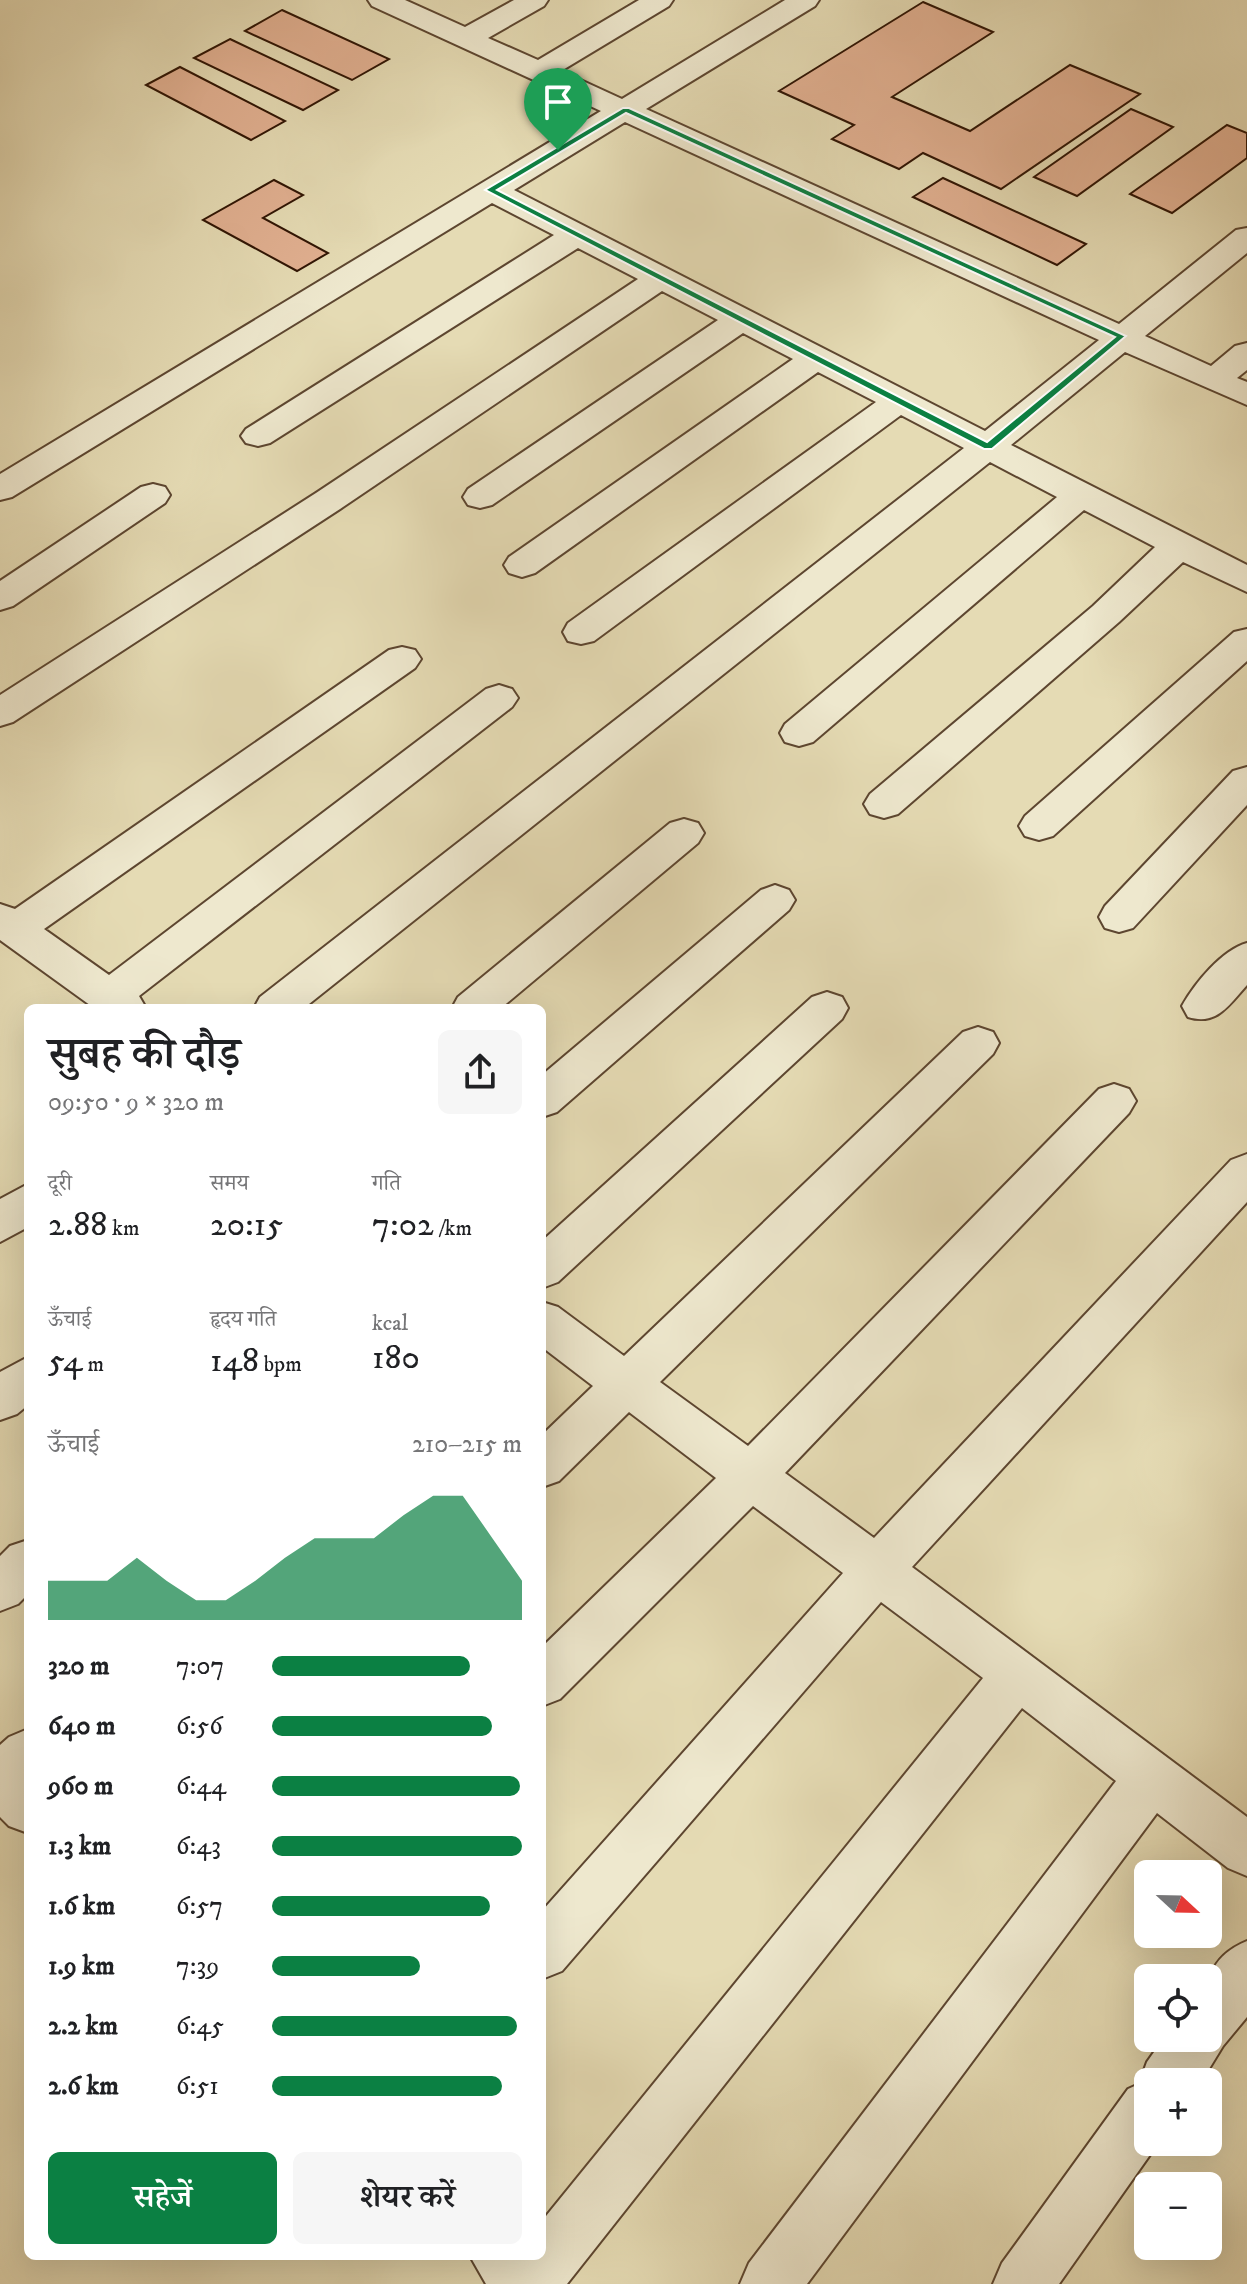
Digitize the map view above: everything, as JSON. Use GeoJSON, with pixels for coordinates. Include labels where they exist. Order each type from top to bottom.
{"type":"FeatureCollection","features":[{"type":"Feature","properties":{"kind":"street"},"geometry":{"type":"LineString","coordinates":[[467,38],[534,0]]}},
{"type":"Feature","properties":{"kind":"street"},"geometry":{"type":"LineString","coordinates":[[540,71],[659,0]]}},
{"type":"Feature","properties":{"kind":"street"},"geometry":{"type":"LineString","coordinates":[[0,489],[805,0]]}},
{"type":"Feature","properties":{"kind":"street"},"geometry":{"type":"LineString","coordinates":[[402,3],[467,38],[1247,395]]}},
{"type":"Feature","properties":{"kind":"street"},"geometry":{"type":"LineString","coordinates":[[490,190],[1247,580]]}},
{"type":"Feature","properties":{"kind":"street"},"geometry":{"type":"LineString","coordinates":[[258,436],[578,234]]}},
{"type":"Feature","properties":{"kind":"street"},"geometry":{"type":"LineString","coordinates":[[280,1004],[988,446],[1247,237]]}},
{"type":"Feature","properties":{"kind":"street"},"geometry":{"type":"LineString","coordinates":[[0,713],[328,501],[660,278]]}},
{"type":"Feature","properties":{"kind":"street"},"geometry":{"type":"LineString","coordinates":[[480,497],[742,319]]}},
{"type":"Feature","properties":{"kind":"street"},"geometry":{"type":"LineString","coordinates":[[1214,380],[1247,353]]}},
{"type":"Feature","properties":{"kind":"street"},"geometry":{"type":"LineString","coordinates":[[522,565],[816,358]]}},
{"type":"Feature","properties":{"kind":"street"},"geometry":{"type":"LineString","coordinates":[[581,632],[899,401]]}},
{"type":"Feature","properties":{"kind":"street"},"geometry":{"type":"LineString","coordinates":[[0,598],[153,495]]}},
{"type":"Feature","properties":{"kind":"street"},"geometry":{"type":"LineString","coordinates":[[799,733],[1081,495]]}},
{"type":"Feature","properties":{"kind":"street"},"geometry":{"type":"LineString","coordinates":[[884,804],[1106,614],[1179,545]]}},
{"type":"Feature","properties":{"kind":"street"},"geometry":{"type":"LineString","coordinates":[[1039,826],[1247,641]]}},
{"type":"Feature","properties":{"kind":"street"},"geometry":{"type":"LineString","coordinates":[[402,659],[7,924],[117,1002],[499,698]]}},
{"type":"Feature","properties":{"kind":"street"},"geometry":{"type":"LineString","coordinates":[[1119,917],[1247,781]]}},
{"type":"Feature","properties":{"kind":"street"},"geometry":{"type":"LineString","coordinates":[[478,1004],[684,833]]}},
{"type":"Feature","properties":{"kind":"street"},"geometry":{"type":"LineString","coordinates":[[546,1097],[775,900]]}},
{"type":"Feature","properties":{"kind":"street"},"geometry":{"type":"LineString","coordinates":[[1203,1006],[1247,958]]}},
{"type":"Feature","properties":{"kind":"street"},"geometry":{"type":"LineString","coordinates":[[546,1265],[827,1008]]}},
{"type":"Feature","properties":{"kind":"street"},"geometry":{"type":"LineString","coordinates":[[546,1462],[978,1043]]}},
{"type":"Feature","properties":{"kind":"street"},"geometry":{"type":"LineString","coordinates":[[546,1678],[749,1478],[1114,1101]]}},
{"type":"Feature","properties":{"kind":"street"},"geometry":{"type":"LineString","coordinates":[[546,1947],[876,1571],[1247,1172]]}},
{"type":"Feature","properties":{"kind":"street"},"geometry":{"type":"LineString","coordinates":[[0,1224],[24,1205]]}},
{"type":"Feature","properties":{"kind":"street"},"geometry":{"type":"LineString","coordinates":[[546,1324],[749,1478],[1018,1674],[1247,1850]]}},
{"type":"Feature","properties":{"kind":"street"},"geometry":{"type":"LineString","coordinates":[[0,1400],[24,1380]]}},
{"type":"Feature","properties":{"kind":"street"},"geometry":{"type":"LineString","coordinates":[[0,1588],[24,1566]]}},
{"type":"Feature","properties":{"kind":"street"},"geometry":{"type":"LineString","coordinates":[[504,2260],[529,2284],[1018,1674]]}},
{"type":"Feature","properties":{"kind":"street"},"geometry":{"type":"LineString","coordinates":[[24,1758],[0,1781],[24,1804]]}},
{"type":"Feature","properties":{"kind":"street"},"geometry":{"type":"LineString","coordinates":[[770,2284],[1152,1777]]}},
{"type":"Feature","properties":{"kind":"street"},"geometry":{"type":"LineString","coordinates":[[1222,2004],[1247,1969]]}},
{"type":"Feature","properties":{"kind":"street"},"geometry":{"type":"LineString","coordinates":[[1023,2284],[1134,2129]]}},
{"type":"Feature","properties":{"kind":"building"},"geometry":{"type":"Polygon","coordinates":[[[923,2],[993,32],[892,97],[970,131],[1070,65],[1140,94],[1001,189],[923,153],[899,169],[832,139],[854,125],[779,91],[923,2]]]}},
{"type":"Feature","properties":{"kind":"building"},"geometry":{"type":"Polygon","coordinates":[[[282,10],[389,59],[352,80],[245,31],[282,10]]]}},
{"type":"Feature","properties":{"kind":"building"},"geometry":{"type":"Polygon","coordinates":[[[230,39],[338,90],[303,110],[194,58],[230,39]]]}},
{"type":"Feature","properties":{"kind":"building"},"geometry":{"type":"Polygon","coordinates":[[[180,67],[285,121],[251,140],[146,85],[180,67]]]}},
{"type":"Feature","properties":{"kind":"building"},"geometry":{"type":"Polygon","coordinates":[[[1131,109],[1173,127],[1077,196],[1034,177],[1131,109]]]}},
{"type":"Feature","properties":{"kind":"building"},"geometry":{"type":"Polygon","coordinates":[[[1227,125],[1247,133],[1247,158],[1172,213],[1130,194],[1227,125]]]}},
{"type":"Feature","properties":{"kind":"building"},"geometry":{"type":"Polygon","coordinates":[[[943,178],[1086,244],[1057,265],[913,197],[943,178]]]}},
{"type":"Feature","properties":{"kind":"building"},"geometry":{"type":"Polygon","coordinates":[[[274,180],[303,195],[263,218],[328,253],[297,271],[203,220],[274,180]]]}},
{"type":"Feature","properties":{"kind":"route"},"geometry":{"type":"LineString","coordinates":[[626,110],[1122,336],[988,446],[490,190],[558,150],[626,110]]}}]}
